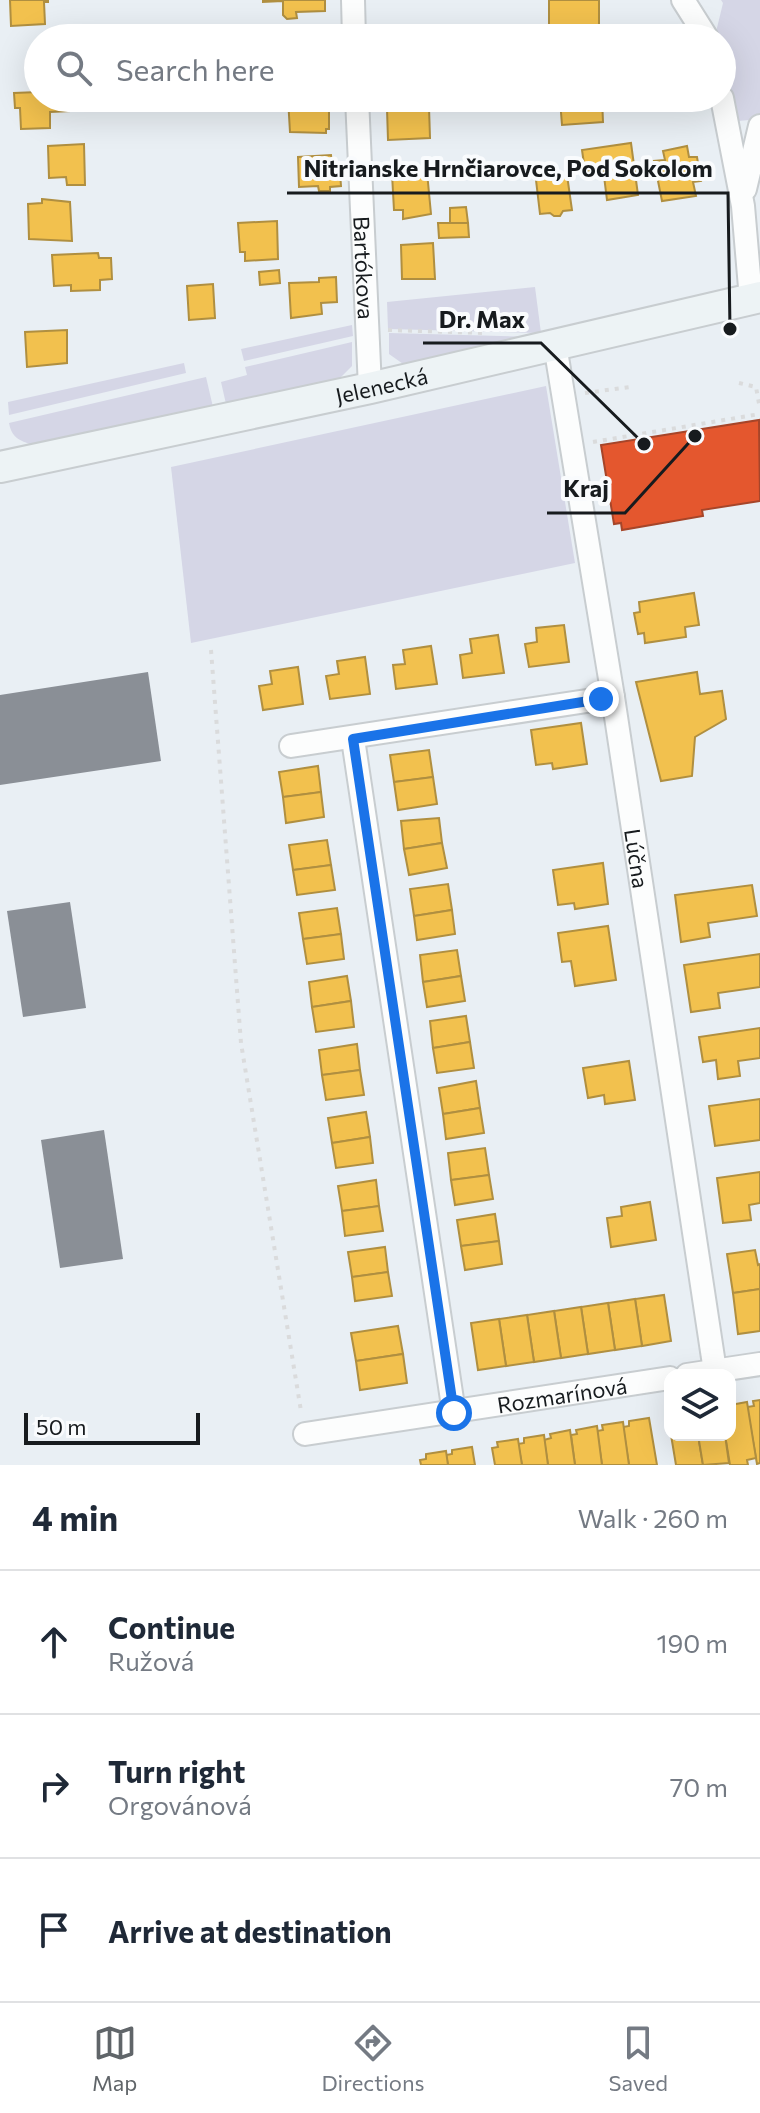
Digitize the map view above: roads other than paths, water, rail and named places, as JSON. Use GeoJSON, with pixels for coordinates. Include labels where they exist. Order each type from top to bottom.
{"type":"FeatureCollection","features":[{"type":"Feature","properties":{"kind":"street"},"geometry":{"type":"LineString","coordinates":[[353,0],[354,24]]}},
{"type":"Feature","properties":{"kind":"street"},"geometry":{"type":"LineString","coordinates":[[683,0],[698,24]]}},
{"type":"Feature","properties":{"kind":"street","name":"Bartókova"},"geometry":{"type":"LineString","coordinates":[[358,112],[370,388]]}},
{"type":"Feature","properties":{"kind":"street"},"geometry":{"type":"LineString","coordinates":[[725,112],[743,206],[756,298]]}},
{"type":"Feature","properties":{"kind":"street"},"geometry":{"type":"LineString","coordinates":[[743,206],[749,166],[760,126]]}},
{"type":"Feature","properties":{"kind":"street","name":"Jelenecká"},"geometry":{"type":"LineString","coordinates":[[0,467],[370,388],[756,298]]}},
{"type":"Feature","properties":{"kind":"street","name":"Lúčna"},"geometry":{"type":"LineString","coordinates":[[555,345],[613,697],[715,1369]]}},
{"type":"Feature","properties":{"kind":"street"},"geometry":{"type":"LineString","coordinates":[[291,746],[353,739],[613,697]]}},
{"type":"Feature","properties":{"kind":"street"},"geometry":{"type":"LineString","coordinates":[[353,739],[454,1413]]}},
{"type":"Feature","properties":{"kind":"street"},"geometry":{"type":"LineString","coordinates":[[728,1369],[760,1364]]}},
{"type":"Feature","properties":{"kind":"street","name":"Rozmarínová"},"geometry":{"type":"LineString","coordinates":[[305,1434],[664,1379]]}},
{"type":"Feature","properties":{"kind":"place","name":"Nitrianske Hrnčiarovce, Pod Sokolom"},"geometry":{"type":"Point","coordinates":[730,329]}},
{"type":"Feature","properties":{"kind":"place","name":"Kraj"},"geometry":{"type":"Point","coordinates":[695,436]}},
{"type":"Feature","properties":{"kind":"place","name":"Dr. Max"},"geometry":{"type":"Point","coordinates":[644,444]}}]}
